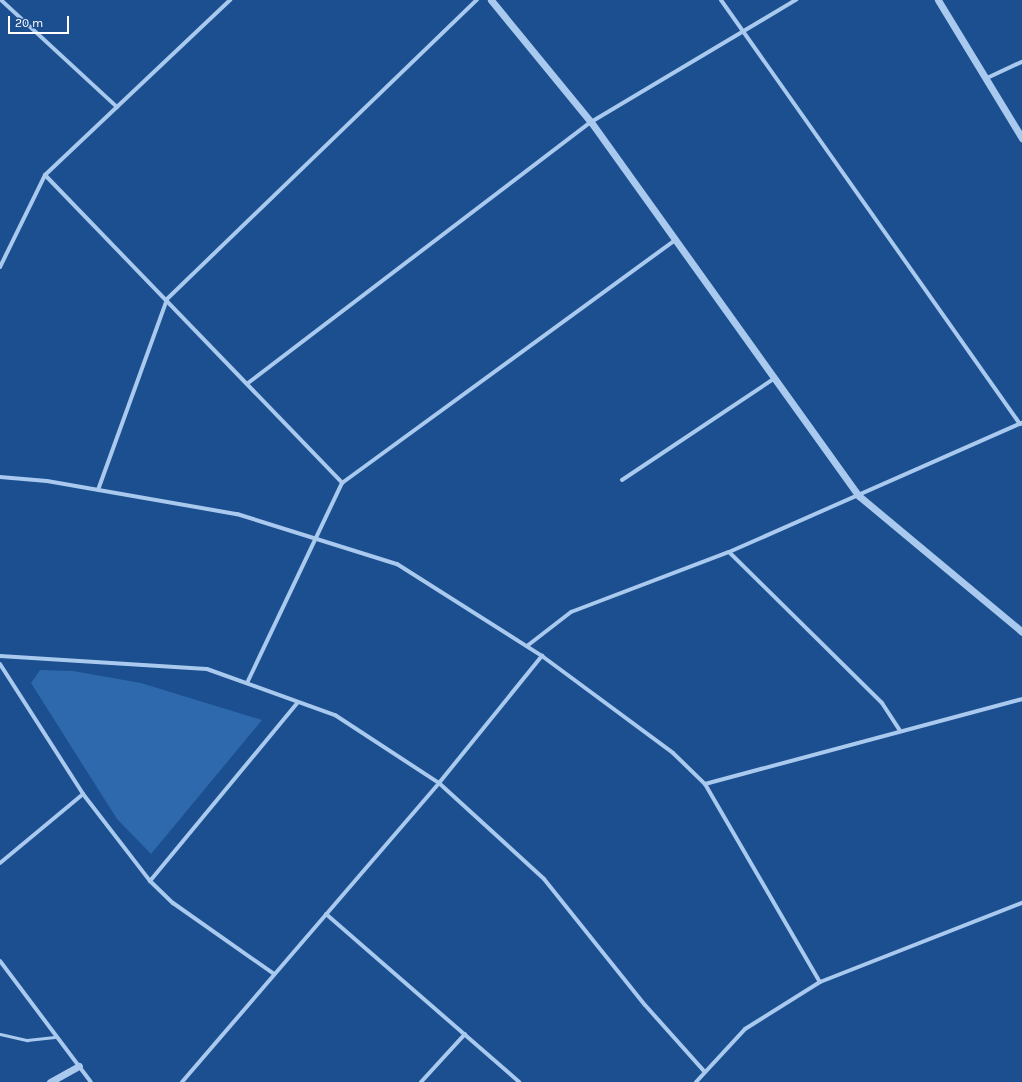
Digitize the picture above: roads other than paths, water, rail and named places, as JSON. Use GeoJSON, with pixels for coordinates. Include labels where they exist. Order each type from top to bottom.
{"type":"FeatureCollection","features":[{"type":"Feature","properties":{"kind":"street"},"geometry":{"type":"LineString","coordinates":[[1,0],[117,107]]}},
{"type":"Feature","properties":{"kind":"street"},"geometry":{"type":"LineString","coordinates":[[0,267],[46,175],[230,0]]}},
{"type":"Feature","properties":{"kind":"street"},"geometry":{"type":"LineString","coordinates":[[98,490],[167,299],[477,0]]}},
{"type":"Feature","properties":{"kind":"street"},"geometry":{"type":"LineString","coordinates":[[491,0],[591,122],[859,496],[1022,632]]}},
{"type":"Feature","properties":{"kind":"street"},"geometry":{"type":"LineString","coordinates":[[527,646],[571,612],[729,552],[1021,424],[722,0]]}},
{"type":"Feature","properties":{"kind":"street"},"geometry":{"type":"LineString","coordinates":[[248,383],[591,122],[796,0]]}},
{"type":"Feature","properties":{"kind":"street"},"geometry":{"type":"LineString","coordinates":[[938,0],[987,78],[1022,138]]}},
{"type":"Feature","properties":{"kind":"street"},"geometry":{"type":"LineString","coordinates":[[943,0],[944,9]]}},
{"type":"Feature","properties":{"kind":"street"},"geometry":{"type":"LineString","coordinates":[[987,78],[1022,62]]}},
{"type":"Feature","properties":{"kind":"street"},"geometry":{"type":"LineString","coordinates":[[46,175],[248,383],[342,483]]}},
{"type":"Feature","properties":{"kind":"street"},"geometry":{"type":"LineString","coordinates":[[247,683],[313,538],[342,483],[676,239]]}},
{"type":"Feature","properties":{"kind":"street"},"geometry":{"type":"LineString","coordinates":[[622,480],[775,378]]}},
{"type":"Feature","properties":{"kind":"street"},"geometry":{"type":"LineString","coordinates":[[0,477],[98,490],[237,514],[397,564],[542,656],[673,754],[705,784],[820,982]]}},
{"type":"Feature","properties":{"kind":"street"},"geometry":{"type":"LineString","coordinates":[[729,552],[882,703],[900,731]]}},
{"type":"Feature","properties":{"kind":"street"},"geometry":{"type":"LineString","coordinates":[[0,656],[207,669],[335,715],[439,783],[544,879],[645,1005],[704,1071]]}},
{"type":"Feature","properties":{"kind":"street"},"geometry":{"type":"LineString","coordinates":[[182,1082],[439,783],[542,656]]}},
{"type":"Feature","properties":{"kind":"street"},"geometry":{"type":"LineString","coordinates":[[0,664],[83,794],[150,881],[173,903],[274,974]]}},
{"type":"Feature","properties":{"kind":"street"},"geometry":{"type":"LineString","coordinates":[[705,784],[1022,699]]}},
{"type":"Feature","properties":{"kind":"street"},"geometry":{"type":"LineString","coordinates":[[150,881],[298,702]]}},
{"type":"Feature","properties":{"kind":"street"},"geometry":{"type":"LineString","coordinates":[[0,862],[83,794]]}},
{"type":"Feature","properties":{"kind":"street"},"geometry":{"type":"LineString","coordinates":[[696,1082],[704,1071],[745,1029],[820,982],[1022,903]]}},
{"type":"Feature","properties":{"kind":"street"},"geometry":{"type":"LineString","coordinates":[[326,914],[519,1082]]}},
{"type":"Feature","properties":{"kind":"street"},"geometry":{"type":"LineString","coordinates":[[0,961],[91,1082]]}},
{"type":"Feature","properties":{"kind":"street"},"geometry":{"type":"LineString","coordinates":[[421,1082],[465,1034]]}},
{"type":"Feature","properties":{"kind":"street"},"geometry":{"type":"LineString","coordinates":[[50,1082],[79,1066]]}},
{"type":"Feature","properties":{"kind":"lane"},"geometry":{"type":"LineString","coordinates":[[0,1034],[27,1040],[57,1037]]}}]}
